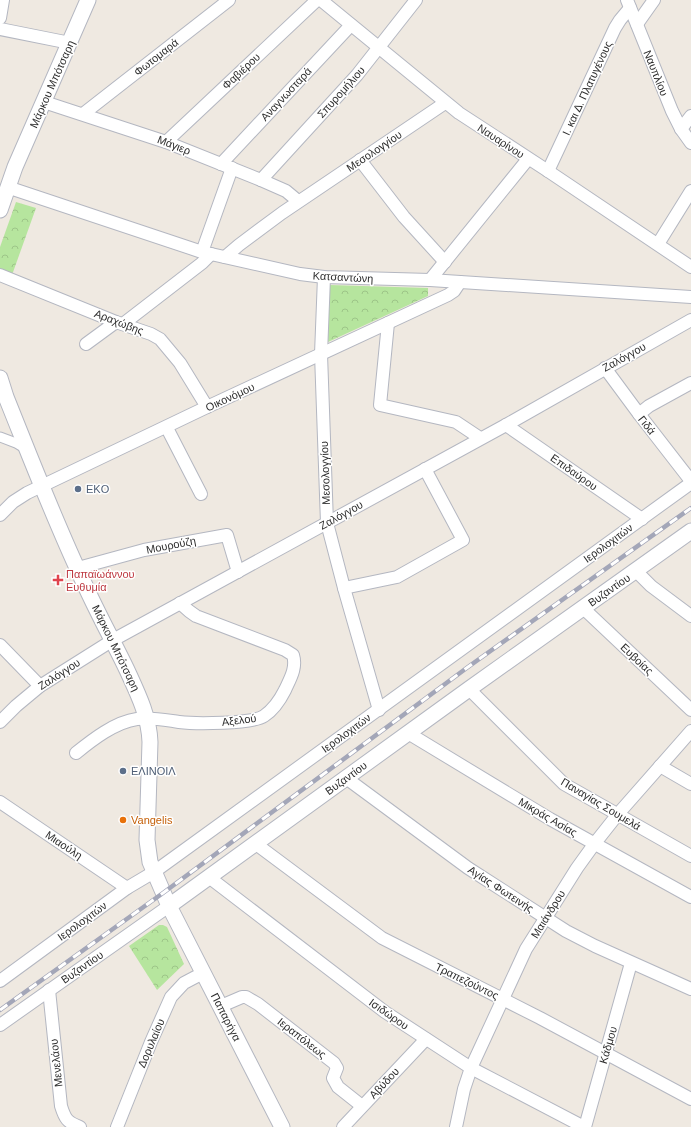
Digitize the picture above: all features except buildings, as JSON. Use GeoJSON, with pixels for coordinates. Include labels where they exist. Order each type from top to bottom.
{"type":"FeatureCollection","features":[{"type":"Feature","properties":{"kind":"street"},"geometry":{"type":"LineString","coordinates":[[0,18],[3,0]]}},
{"type":"Feature","properties":{"kind":"street","name":"Μάρκου Μπότσαρη"},"geometry":{"type":"LineString","coordinates":[[0,210],[4,188],[15,167],[88,0]]}},
{"type":"Feature","properties":{"kind":"street","name":"Φωτομαρά"},"geometry":{"type":"LineString","coordinates":[[83,114],[229,0]]}},
{"type":"Feature","properties":{"kind":"street","name":"Φαβιέρου"},"geometry":{"type":"LineString","coordinates":[[166,142],[317,0]]}},
{"type":"Feature","properties":{"kind":"street","name":"Ναυαρίνου"},"geometry":{"type":"LineString","coordinates":[[321,0],[445,103],[480,128],[548,171],[691,267]]}},
{"type":"Feature","properties":{"kind":"street","name":"Σπυρομήλιου"},"geometry":{"type":"LineString","coordinates":[[261,180],[337,97],[379,48],[416,0]]}},
{"type":"Feature","properties":{"kind":"street"},"geometry":{"type":"LineString","coordinates":[[637,24],[654,0]]}},
{"type":"Feature","properties":{"kind":"street","name":"Ναυπλίου"},"geometry":{"type":"LineString","coordinates":[[629,4],[672,111],[681,129],[691,143]]}},
{"type":"Feature","properties":{"kind":"street","name":"Ι. και Δ. Πλατυγένους"},"geometry":{"type":"LineString","coordinates":[[548,171],[615,28],[629,4]]}},
{"type":"Feature","properties":{"kind":"street","name":"Αναγνωσταρά"},"geometry":{"type":"LineString","coordinates":[[221,164],[351,25]]}},
{"type":"Feature","properties":{"kind":"street"},"geometry":{"type":"LineString","coordinates":[[0,30],[70,43]]}},
{"type":"Feature","properties":{"kind":"street","name":"Μάγιερ"},"geometry":{"type":"LineString","coordinates":[[44,102],[166,142],[286,191],[298,201]]}},
{"type":"Feature","properties":{"kind":"street","name":"Μεσολογγίου"},"geometry":{"type":"LineString","coordinates":[[225,257],[298,201],[445,103]]}},
{"type":"Feature","properties":{"kind":"street"},"geometry":{"type":"LineString","coordinates":[[681,129],[691,116]]}},
{"type":"Feature","properties":{"kind":"street"},"geometry":{"type":"LineString","coordinates":[[430,280],[528,158]]}},
{"type":"Feature","properties":{"kind":"street"},"geometry":{"type":"LineString","coordinates":[[360,160],[404,217],[445,262]]}},
{"type":"Feature","properties":{"kind":"street"},"geometry":{"type":"LineString","coordinates":[[86,344],[120,323],[202,263],[232,168]]}},
{"type":"Feature","properties":{"kind":"street","name":"Κατσαντώνη"},"geometry":{"type":"LineString","coordinates":[[4,188],[206,253],[293,273],[324,277],[430,280],[691,297]]}},
{"type":"Feature","properties":{"kind":"street"},"geometry":{"type":"LineString","coordinates":[[658,244],[691,191]]}},
{"type":"Feature","properties":{"kind":"street","name":"Αραχώβης"},"geometry":{"type":"LineString","coordinates":[[0,275],[151,334],[160,339],[180,363],[207,407]]}},
{"type":"Feature","properties":{"kind":"street","name":"Μεσολογγίου"},"geometry":{"type":"LineString","coordinates":[[324,277],[321,354],[327,523],[379,710]]}},
{"type":"Feature","properties":{"kind":"street","name":"Οικονόμου"},"geometry":{"type":"LineString","coordinates":[[0,515],[17,499],[42,486],[167,428],[207,407],[448,295],[454,291],[460,282]]}},
{"type":"Feature","properties":{"kind":"street","name":"Ζαλόγγου"},"geometry":{"type":"LineString","coordinates":[[0,722],[40,686],[113,640],[425,469],[691,320]]}},
{"type":"Feature","properties":{"kind":"street"},"geometry":{"type":"LineString","coordinates":[[388,323],[380,405],[456,422],[480,438]]}},
{"type":"Feature","properties":{"kind":"street","name":"Γιδά"},"geometry":{"type":"LineString","coordinates":[[605,368],[691,482]]}},
{"type":"Feature","properties":{"kind":"street","name":"Μάρκου Μπότσαρη"},"geometry":{"type":"LineString","coordinates":[[0,378],[6,397],[42,486],[78,568],[140,699],[147,718],[150,742],[147,840],[148,856],[169,906]]}},
{"type":"Feature","properties":{"kind":"street"},"geometry":{"type":"LineString","coordinates":[[639,414],[649,406],[691,383]]}},
{"type":"Feature","properties":{"kind":"street","name":"Επιδαύρου"},"geometry":{"type":"LineString","coordinates":[[506,424],[642,519]]}},
{"type":"Feature","properties":{"kind":"street"},"geometry":{"type":"LineString","coordinates":[[167,428],[201,494]]}},
{"type":"Feature","properties":{"kind":"street"},"geometry":{"type":"LineString","coordinates":[[0,436],[28,450]]}},
{"type":"Feature","properties":{"kind":"street"},"geometry":{"type":"LineString","coordinates":[[344,588],[397,577],[463,540],[425,469]]}},
{"type":"Feature","properties":{"kind":"street","name":"Ιερολοχιτών"},"geometry":{"type":"LineString","coordinates":[[0,981],[379,710],[691,482]]}},
{"type":"Feature","properties":{"kind":"street","name":"Βυζαντίου"},"geometry":{"type":"LineString","coordinates":[[0,1025],[210,878],[408,732],[691,531]]}},
{"type":"Feature","properties":{"kind":"street","name":"Μουρούζη"},"geometry":{"type":"LineString","coordinates":[[78,568],[144,550],[227,534],[238,572]]}},
{"type":"Feature","properties":{"kind":"street"},"geometry":{"type":"LineString","coordinates":[[636,571],[651,586],[691,616]]}},
{"type":"Feature","properties":{"kind":"street","name":"Αξελού"},"geometry":{"type":"LineString","coordinates":[[76,753],[98,736],[114,727],[135,719],[147,718],[196,723],[248,721],[260,718],[267,714],[278,702],[293,672],[293,655],[289,652],[196,616],[189,612],[180,603]]}},
{"type":"Feature","properties":{"kind":"street","name":"Ευβοίας"},"geometry":{"type":"LineString","coordinates":[[583,608],[691,710]]}},
{"type":"Feature","properties":{"kind":"street"},"geometry":{"type":"LineString","coordinates":[[0,645],[40,686]]}},
{"type":"Feature","properties":{"kind":"street","name":"Παναγίας Σουμελά"},"geometry":{"type":"LineString","coordinates":[[469,689],[564,784],[691,856]]}},
{"type":"Feature","properties":{"kind":"street","name":"Μαιάνδρου"},"geometry":{"type":"LineString","coordinates":[[456,1127],[464,1089],[471,1068],[526,949],[595,844],[618,814],[691,731]]}},
{"type":"Feature","properties":{"kind":"street","name":"Μικράς Ασίας"},"geometry":{"type":"LineString","coordinates":[[408,732],[550,819],[691,897]]}},
{"type":"Feature","properties":{"kind":"street"},"geometry":{"type":"LineString","coordinates":[[660,766],[691,784]]}},
{"type":"Feature","properties":{"kind":"street","name":"Αγίας Φωτεινής"},"geometry":{"type":"LineString","coordinates":[[346,778],[468,868],[545,918],[595,946],[691,989]]}},
{"type":"Feature","properties":{"kind":"street","name":"Μιαούλη"},"geometry":{"type":"LineString","coordinates":[[0,802],[128,888]]}},
{"type":"Feature","properties":{"kind":"street","name":"Τραπεζούντος"},"geometry":{"type":"LineString","coordinates":[[256,844],[382,938],[502,999],[691,1099]]}},
{"type":"Feature","properties":{"kind":"street","name":"Ισιδώρου"},"geometry":{"type":"LineString","coordinates":[[210,878],[369,1000],[426,1039],[471,1068],[584,1127]]}},
{"type":"Feature","properties":{"kind":"street","name":"Παπαρήγα"},"geometry":{"type":"LineString","coordinates":[[169,906],[282,1127]]}},
{"type":"Feature","properties":{"kind":"street","name":"Κάδμου"},"geometry":{"type":"LineString","coordinates":[[584,1127],[631,963]]}},
{"type":"Feature","properties":{"kind":"street","name":"Δορυλαίου"},"geometry":{"type":"LineString","coordinates":[[117,1127],[151,1042],[171,998],[184,983],[203,973]]}},
{"type":"Feature","properties":{"kind":"street","name":"Μενελάου"},"geometry":{"type":"LineString","coordinates":[[49,990],[61,1106],[65,1117],[71,1124],[80,1127]]}},
{"type":"Feature","properties":{"kind":"street","name":"Ιεραπόλεως"},"geometry":{"type":"LineString","coordinates":[[221,1006],[242,997],[246,997],[258,1004],[334,1063],[336,1068],[333,1078],[336,1084],[362,1106]]}},
{"type":"Feature","properties":{"kind":"street","name":"Αβύδου"},"geometry":{"type":"LineString","coordinates":[[343,1127],[426,1039]]}},
{"type":"Feature","properties":{"kind":"green space"},"geometry":{"type":"Polygon","coordinates":[[[16,202],[36,208],[12,275],[0,271],[0,247],[16,202]]]}},
{"type":"Feature","properties":{"kind":"green space"},"geometry":{"type":"Polygon","coordinates":[[[330,285],[428,288],[428,296],[328,342],[330,285]]]}},
{"type":"Feature","properties":{"kind":"green space"},"geometry":{"type":"Polygon","coordinates":[[[159,925],[167,927],[184,964],[157,990],[129,946],[159,925]]]}},
{"type":"Feature","properties":{"kind":"railway"},"geometry":{"type":"LineString","coordinates":[[0,1010],[163,893],[468,667],[691,508]]}},
{"type":"Feature","properties":{"kind":"place","name":"EKO"},"geometry":{"type":"Point","coordinates":[78,489]}},
{"type":"Feature","properties":{"kind":"place","name":"Παπαϊωάννου Ευθυμία"},"geometry":{"type":"Point","coordinates":[58,580]}},
{"type":"Feature","properties":{"kind":"place","name":"ΕΛΙΝΟΙΛ"},"geometry":{"type":"Point","coordinates":[123,771]}},
{"type":"Feature","properties":{"kind":"place","name":"Vangelis"},"geometry":{"type":"Point","coordinates":[123,820]}}]}
